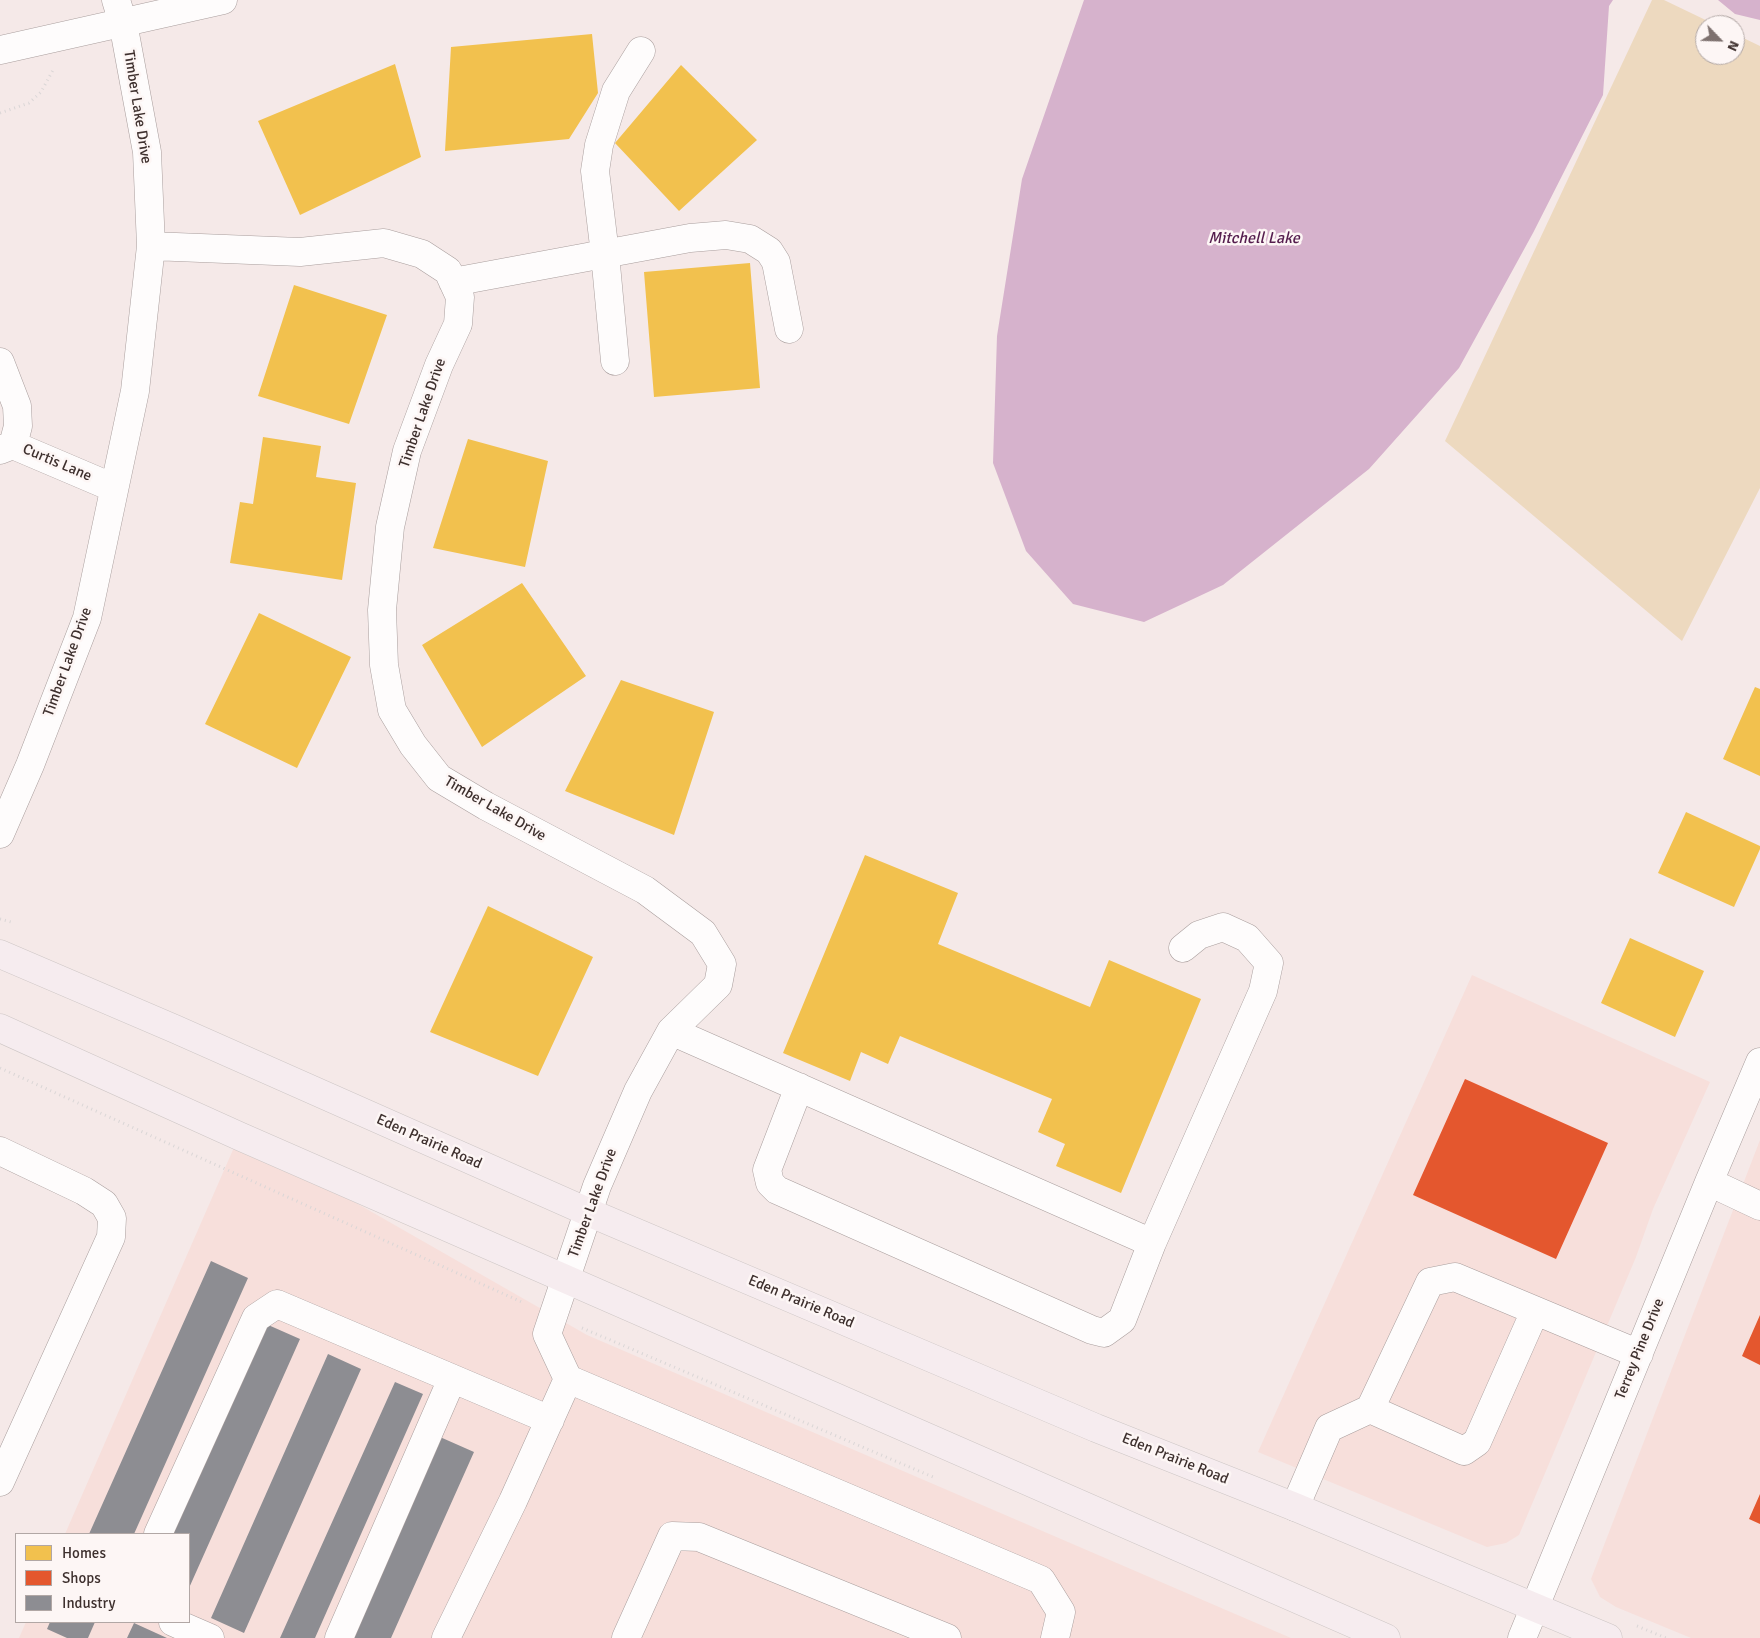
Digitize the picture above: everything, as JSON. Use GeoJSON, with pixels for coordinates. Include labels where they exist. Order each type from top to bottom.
{"type":"FeatureCollection","features":[{"type":"Feature","properties":{"kind":"main road","name":"Eden Prairie Road"},"geometry":{"type":"LineString","coordinates":[[0,954],[175,1029],[588,1212],[1087,1424],[1294,1507],[1608,1638]]}},
{"type":"Feature","properties":{"kind":"main road"},"geometry":{"type":"LineString","coordinates":[[0,1028],[239,1136],[1386,1638]]}},
{"type":"Feature","properties":{"kind":"street"},"geometry":{"type":"LineString","coordinates":[[0,50],[119,12],[223,0]]}},
{"type":"Feature","properties":{"kind":"street","name":"Timber Lake Drive"},"geometry":{"type":"LineString","coordinates":[[0,834],[30,765],[87,618],[135,391],[151,246],[147,152],[119,12]]}},
{"type":"Feature","properties":{"kind":"street"},"geometry":{"type":"LineString","coordinates":[[615,361],[595,171],[599,145],[616,91],[641,51]]}},
{"type":"Feature","properties":{"kind":"street"},"geometry":{"type":"LineString","coordinates":[[453,282],[690,238],[726,235],[750,239],[769,251],[776,262],[789,329]]}},
{"type":"Feature","properties":{"kind":"street","name":"Timber Lake Drive"},"geometry":{"type":"LineString","coordinates":[[151,246],[300,252],[384,243],[422,254],[448,271],[460,297],[458,324],[439,365],[408,451],[390,527],[382,610],[384,665],[392,710],[413,745],[440,778],[486,806],[645,890],[703,933],[722,964],[718,984],[671,1031],[638,1091],[597,1186],[547,1334],[568,1379]]}},
{"type":"Feature","properties":{"kind":"street"},"geometry":{"type":"LineString","coordinates":[[0,362],[17,406],[18,426],[6,447]]}},
{"type":"Feature","properties":{"kind":"street","name":"Curtis Lane"},"geometry":{"type":"LineString","coordinates":[[6,447],[114,488]]}},
{"type":"Feature","properties":{"kind":"street"},"geometry":{"type":"LineString","coordinates":[[799,1088],[767,1170],[770,1183],[777,1190],[1092,1330],[1104,1333],[1122,1320],[1152,1243],[1263,991],[1269,963],[1247,938],[1223,927],[1199,935],[1183,948]]}},
{"type":"Feature","properties":{"kind":"street"},"geometry":{"type":"LineString","coordinates":[[671,1031],[1152,1243]]}},
{"type":"Feature","properties":{"kind":"street","name":"Terrey Pine Drive"},"geometry":{"type":"LineString","coordinates":[[1522,1638],[1709,1182],[1754,1090],[1760,1062]]}},
{"type":"Feature","properties":{"kind":"street"},"geometry":{"type":"LineString","coordinates":[[0,1151],[84,1191],[104,1204],[112,1218],[110,1237],[0,1482]]}},
{"type":"Feature","properties":{"kind":"street"},"geometry":{"type":"LineString","coordinates":[[1709,1182],[1760,1206]]}},
{"type":"Feature","properties":{"kind":"street"},"geometry":{"type":"LineString","coordinates":[[1294,1507],[1329,1428],[1370,1409],[1430,1282],[1455,1277],[1639,1354]]}},
{"type":"Feature","properties":{"kind":"street"},"geometry":{"type":"LineString","coordinates":[[158,1533],[256,1318],[277,1304],[550,1420]]}},
{"type":"Feature","properties":{"kind":"street"},"geometry":{"type":"LineString","coordinates":[[1370,1409],[1464,1451],[1477,1442],[1535,1310]]}},
{"type":"Feature","properties":{"kind":"street"},"geometry":{"type":"LineString","coordinates":[[339,1638],[452,1379]]}},
{"type":"Feature","properties":{"kind":"street"},"geometry":{"type":"LineString","coordinates":[[446,1638],[513,1501],[568,1379],[1041,1580],[1061,1612],[1055,1638]]}},
{"type":"Feature","properties":{"kind":"street"},"geometry":{"type":"LineString","coordinates":[[626,1638],[672,1536],[699,1537],[947,1638]]}},
{"type":"Feature","properties":{"kind":"street"},"geometry":{"type":"LineString","coordinates":[[175,1623],[210,1638]]}},
{"type":"Feature","properties":{"kind":"path"},"geometry":{"type":"LineString","coordinates":[[0,113],[30,103],[41,92],[58,66]]}},
{"type":"Feature","properties":{"kind":"path"},"geometry":{"type":"LineString","coordinates":[[0,1068],[552,1315],[937,1478]]}},
{"type":"Feature","properties":{"kind":"shaded area"},"geometry":{"type":"Polygon","coordinates":[[[1652,0],[1664,0],[1695,15],[1695,65],[1745,65],[1745,39],[1760,46],[1760,488],[1682,641],[1445,441],[1652,0]]]}},
{"type":"Feature","properties":{"kind":"shaded area"},"geometry":{"type":"Polygon","coordinates":[[[1472,975],[1710,1082],[1653,1209],[1636,1257],[1519,1535],[1506,1543],[1487,1547],[1258,1452],[1472,975]]]}},
{"type":"Feature","properties":{"kind":"shaded area"},"geometry":{"type":"Polygon","coordinates":[[[239,1136],[587,1335],[1291,1638],[19,1638],[26,1623],[190,1623],[190,1533],[65,1533],[239,1136]]]}},
{"type":"Feature","properties":{"kind":"shaded area"},"geometry":{"type":"Polygon","coordinates":[[[1760,1140],[1760,1638],[1691,1638],[1616,1607],[1600,1597],[1591,1579],[1760,1140]]]}},
{"type":"Feature","properties":{"kind":"water","name":"Mitchell Lake"},"geometry":{"type":"Polygon","coordinates":[[[1084,0],[1613,0],[1609,6],[1603,95],[1533,233],[1459,368],[1369,469],[1223,585],[1144,622],[1073,604],[1026,551],[993,463],[997,336],[1022,179],[1084,0]]]}},
{"type":"Feature","properties":{"kind":"water"},"geometry":{"type":"Polygon","coordinates":[[[1718,0],[1760,0],[1760,20],[1735,14],[1718,0]]]}},
{"type":"Feature","properties":{"kind":"building: Homes"},"geometry":{"type":"Polygon","coordinates":[[[592,34],[598,93],[569,139],[445,151],[451,47],[592,34]]]}},
{"type":"Feature","properties":{"kind":"building: Homes"},"geometry":{"type":"Polygon","coordinates":[[[395,64],[421,157],[300,215],[258,121],[395,64]]]}},
{"type":"Feature","properties":{"kind":"building: Homes"},"geometry":{"type":"Polygon","coordinates":[[[681,65],[757,140],[679,211],[615,143],[681,65]]]}},
{"type":"Feature","properties":{"kind":"building: Homes"},"geometry":{"type":"Polygon","coordinates":[[[750,263],[760,388],[654,397],[644,272],[750,263]]]}},
{"type":"Feature","properties":{"kind":"building: Homes"},"geometry":{"type":"Polygon","coordinates":[[[294,285],[387,315],[349,424],[258,396],[294,285]]]}},
{"type":"Feature","properties":{"kind":"building: Homes"},"geometry":{"type":"Polygon","coordinates":[[[263,437],[321,446],[316,477],[356,483],[342,580],[230,563],[240,502],[253,504],[263,437]]]}},
{"type":"Feature","properties":{"kind":"building: Homes"},"geometry":{"type":"Polygon","coordinates":[[[468,439],[548,461],[525,567],[433,548],[468,439]]]}},
{"type":"Feature","properties":{"kind":"building: Homes"},"geometry":{"type":"Polygon","coordinates":[[[522,583],[586,676],[482,747],[422,645],[522,583]]]}},
{"type":"Feature","properties":{"kind":"building: Homes"},"geometry":{"type":"Polygon","coordinates":[[[259,613],[351,657],[297,768],[205,724],[259,613]]]}},
{"type":"Feature","properties":{"kind":"building: Homes"},"geometry":{"type":"Polygon","coordinates":[[[621,680],[714,712],[674,835],[565,791],[621,680]]]}},
{"type":"Feature","properties":{"kind":"building: Homes"},"geometry":{"type":"Polygon","coordinates":[[[1755,687],[1760,689],[1760,776],[1723,759],[1755,687]]]}},
{"type":"Feature","properties":{"kind":"building: Homes"},"geometry":{"type":"Polygon","coordinates":[[[1686,812],[1760,846],[1734,907],[1658,873],[1686,812]]]}},
{"type":"Feature","properties":{"kind":"building: Homes"},"geometry":{"type":"Polygon","coordinates":[[[865,855],[958,893],[938,944],[1090,1007],[1109,960],[1201,999],[1121,1193],[1056,1166],[1065,1144],[1038,1132],[1052,1099],[900,1036],[888,1064],[861,1052],[850,1081],[783,1053],[865,855]]]}},
{"type":"Feature","properties":{"kind":"building: Homes"},"geometry":{"type":"Polygon","coordinates":[[[488,906],[593,957],[538,1076],[430,1032],[488,906]]]}},
{"type":"Feature","properties":{"kind":"building: Homes"},"geometry":{"type":"Polygon","coordinates":[[[1630,938],[1704,971],[1675,1037],[1601,1003],[1630,938]]]}},
{"type":"Feature","properties":{"kind":"building: Shops"},"geometry":{"type":"Polygon","coordinates":[[[1465,1079],[1608,1143],[1556,1259],[1413,1195],[1465,1079]]]}},
{"type":"Feature","properties":{"kind":"building: Shops"},"geometry":{"type":"Polygon","coordinates":[[[1760,1315],[1760,1365],[1742,1356],[1760,1315]]]}},
{"type":"Feature","properties":{"kind":"building: Shops"},"geometry":{"type":"Polygon","coordinates":[[[1760,1494],[1760,1524],[1749,1519],[1760,1494]]]}},
{"type":"Feature","properties":{"kind":"building: Industry"},"geometry":{"type":"Polygon","coordinates":[[[211,1261],[248,1278],[134,1533],[89,1533],[211,1261]]]}},
{"type":"Feature","properties":{"kind":"building: Industry"},"geometry":{"type":"Polygon","coordinates":[[[266,1324],[300,1339],[190,1586],[190,1533],[172,1533],[266,1324]]]}},
{"type":"Feature","properties":{"kind":"building: Industry"},"geometry":{"type":"Polygon","coordinates":[[[328,1354],[361,1369],[244,1633],[211,1618],[328,1354]]]}},
{"type":"Feature","properties":{"kind":"building: Industry"},"geometry":{"type":"Polygon","coordinates":[[[395,1382],[423,1394],[315,1638],[280,1638],[395,1382]]]}},
{"type":"Feature","properties":{"kind":"building: Industry"},"geometry":{"type":"Polygon","coordinates":[[[440,1437],[474,1452],[391,1638],[350,1638],[440,1437]]]}},
{"type":"Feature","properties":{"kind":"building: Industry"},"geometry":{"type":"Polygon","coordinates":[[[50,1623],[95,1623],[88,1638],[67,1638],[47,1629],[50,1623]]]}},
{"type":"Feature","properties":{"kind":"building: Industry"},"geometry":{"type":"Polygon","coordinates":[[[134,1623],[167,1638],[127,1638],[134,1623]]]}}]}
